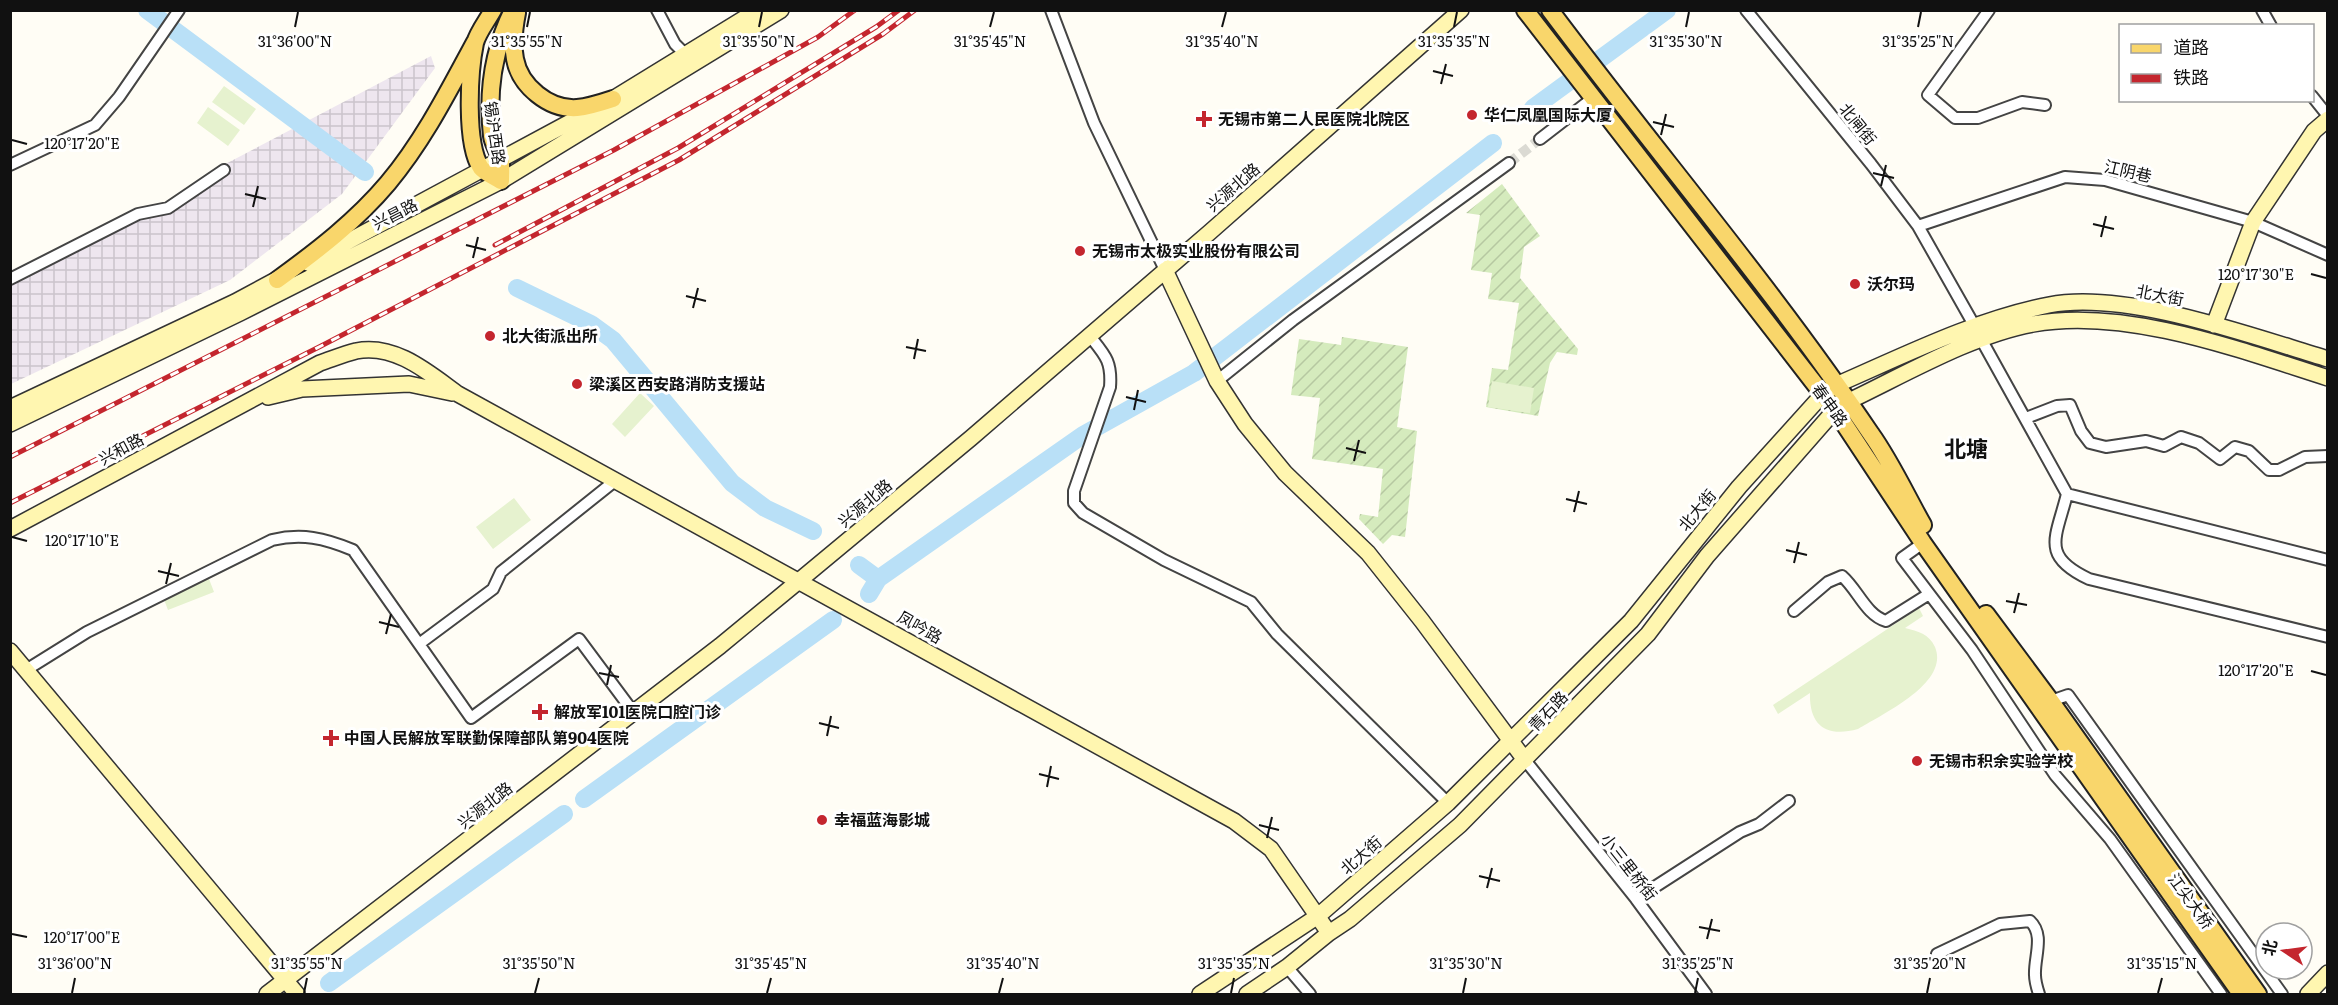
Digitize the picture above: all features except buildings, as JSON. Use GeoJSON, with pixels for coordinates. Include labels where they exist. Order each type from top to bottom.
{"type":"FeatureCollection","features":[{"type":"Feature","properties":{"kind":"main road","name":"锡沪西路"},"geometry":{"type":"LineString","coordinates":[[493,10],[475,42],[470,93],[470,124],[475,154],[482,170],[501,181]]}},
{"type":"Feature","properties":{"kind":"main road","name":"锡沪西路"},"geometry":{"type":"LineString","coordinates":[[501,181],[501,159],[493,140],[489,112],[491,82],[503,30],[515,10]]}},
{"type":"Feature","properties":{"kind":"main road"},"geometry":{"type":"LineString","coordinates":[[515,10],[513,44],[516,63],[526,83],[537,95],[565,108],[591,106],[613,99]]}},
{"type":"Feature","properties":{"kind":"main road","name":"兴昌路"},"geometry":{"type":"LineString","coordinates":[[10,408],[277,280],[613,99],[758,10]]}},
{"type":"Feature","properties":{"kind":"main road","name":"兴昌路"},"geometry":{"type":"LineString","coordinates":[[10,424],[240,313],[501,181],[781,10]]}},
{"type":"Feature","properties":{"kind":"main road","name":"兴源北路"},"geometry":{"type":"LineString","coordinates":[[267,994],[720,646],[971,438],[1461,10]]}},
{"type":"Feature","properties":{"kind":"main road","name":"春申路"},"geometry":{"type":"LineString","coordinates":[[1525,10],[1588,92],[1841,406],[1923,543],[2044,704]]}},
{"type":"Feature","properties":{"kind":"main road","name":"春申路"},"geometry":{"type":"LineString","coordinates":[[1550,10],[1745,260],[1829,390]]}},
{"type":"Feature","properties":{"kind":"main road"},"geometry":{"type":"LineString","coordinates":[[277,280],[320,250],[388,183],[435,116],[475,42]]}},
{"type":"Feature","properties":{"kind":"main road"},"geometry":{"type":"LineString","coordinates":[[2214,325],[2253,222],[2314,131],[2328,117]]}},
{"type":"Feature","properties":{"kind":"main road"},"geometry":{"type":"LineString","coordinates":[[1165,270],[1215,376],[1245,424],[1285,473],[1368,553],[1422,621],[1525,760]]}},
{"type":"Feature","properties":{"kind":"main road","name":"北大街"},"geometry":{"type":"LineString","coordinates":[[1200,994],[1318,916],[1448,804],[1631,621],[1740,487],[1829,390],[2050,305],[2088,303],[2137,308],[2214,325],[2328,360]]}},
{"type":"Feature","properties":{"kind":"main road","name":"北大街"},"geometry":{"type":"LineString","coordinates":[[1841,406],[1977,332],[2033,324],[2079,321],[2130,324],[2221,344],[2328,378]]}},
{"type":"Feature","properties":{"kind":"main road","name":"兴和路"},"geometry":{"type":"LineString","coordinates":[[10,529],[320,363],[358,351],[389,352],[414,364],[458,394]]}},
{"type":"Feature","properties":{"kind":"main road"},"geometry":{"type":"LineString","coordinates":[[248,401],[302,389],[370,385],[409,384],[458,394]]}},
{"type":"Feature","properties":{"kind":"main road","name":"凤吟路"},"geometry":{"type":"LineString","coordinates":[[458,394],[800,580],[1234,821],[1271,849],[1329,933]]}},
{"type":"Feature","properties":{"kind":"main road","name":"春申路"},"geometry":{"type":"LineString","coordinates":[[1841,406],[1872,435],[1930,538],[2119,811]]}},
{"type":"Feature","properties":{"kind":"main road","name":"青石路"},"geometry":{"type":"LineString","coordinates":[[1247,994],[1350,919],[1460,825],[1648,634],[1707,556],[1841,406]]}},
{"type":"Feature","properties":{"kind":"main road"},"geometry":{"type":"LineString","coordinates":[[10,651],[297,994]]}},
{"type":"Feature","properties":{"kind":"main road","name":"江尖大桥"},"geometry":{"type":"LineString","coordinates":[[2119,811],[2241,994]]}},
{"type":"Feature","properties":{"kind":"main road","name":"江尖大桥"},"geometry":{"type":"LineString","coordinates":[[2119,811],[2258,994]]}},
{"type":"Feature","properties":{"kind":"main road"},"geometry":{"type":"LineString","coordinates":[[2308,994],[2328,973]]}},
{"type":"Feature","properties":{"kind":"street"},"geometry":{"type":"LineString","coordinates":[[10,165],[95,125],[119,97],[179,10]]}},
{"type":"Feature","properties":{"kind":"street"},"geometry":{"type":"LineString","coordinates":[[657,10],[675,44],[686,55]]}},
{"type":"Feature","properties":{"kind":"street"},"geometry":{"type":"LineString","coordinates":[[1051,10],[1094,123],[1165,270]]}},
{"type":"Feature","properties":{"kind":"street","name":"北闸街"},"geometry":{"type":"LineString","coordinates":[[1746,10],[1871,164],[1918,226],[2067,494]]}},
{"type":"Feature","properties":{"kind":"street"},"geometry":{"type":"LineString","coordinates":[[1989,10],[1928,95],[1955,118],[1978,117],[2022,102],[2045,105]]}},
{"type":"Feature","properties":{"kind":"street"},"geometry":{"type":"LineString","coordinates":[[2262,10],[2270,24]]}},
{"type":"Feature","properties":{"kind":"street"},"geometry":{"type":"LineString","coordinates":[[1540,139],[1588,92]]}},
{"type":"Feature","properties":{"kind":"street"},"geometry":{"type":"LineString","coordinates":[[2314,97],[2328,117]]}},
{"type":"Feature","properties":{"kind":"street"},"geometry":{"type":"LineString","coordinates":[[1215,376],[1509,163]]}},
{"type":"Feature","properties":{"kind":"street"},"geometry":{"type":"LineString","coordinates":[[10,279],[138,214],[168,208],[224,170]]}},
{"type":"Feature","properties":{"kind":"street","name":"江阴巷"},"geometry":{"type":"LineString","coordinates":[[1918,226],[2065,177],[2105,180],[2253,222],[2328,255]]}},
{"type":"Feature","properties":{"kind":"street"},"geometry":{"type":"LineString","coordinates":[[1089,335],[1108,359],[1112,371],[1104,406],[1074,491],[1074,503],[1083,513],[1164,560],[1251,602],[1277,634],[1448,804]]}},
{"type":"Feature","properties":{"kind":"street"},"geometry":{"type":"LineString","coordinates":[[2026,418],[2057,406],[2070,405],[2081,431],[2090,443],[2106,447],[2146,441],[2164,446],[2181,437],[2199,443],[2220,459],[2235,447],[2249,451],[2269,470],[2278,470],[2305,457],[2328,456]]}},
{"type":"Feature","properties":{"kind":"street"},"geometry":{"type":"LineString","coordinates":[[419,644],[493,589],[501,572],[616,480]]}},
{"type":"Feature","properties":{"kind":"street"},"geometry":{"type":"LineString","coordinates":[[2328,560],[2067,494],[2055,551],[2061,562],[2074,572],[2089,579],[2328,637]]}},
{"type":"Feature","properties":{"kind":"street"},"geometry":{"type":"LineString","coordinates":[[26,670],[87,632],[272,540],[293,535],[330,540],[353,550],[471,718],[579,639],[633,713]]}},
{"type":"Feature","properties":{"kind":"street"},"geometry":{"type":"LineString","coordinates":[[1923,543],[1902,558],[1972,650],[2055,775],[2110,839],[2221,994]]}},
{"type":"Feature","properties":{"kind":"street"},"geometry":{"type":"LineString","coordinates":[[1794,611],[1828,582],[1842,576],[1875,618],[1886,621],[1929,594]]}},
{"type":"Feature","properties":{"kind":"street"},"geometry":{"type":"LineString","coordinates":[[2044,704],[2068,695],[2282,994]]}},
{"type":"Feature","properties":{"kind":"street","name":"小三里桥街"},"geometry":{"type":"LineString","coordinates":[[1525,760],[1636,899],[1706,994]]}},
{"type":"Feature","properties":{"kind":"street"},"geometry":{"type":"LineString","coordinates":[[1636,899],[1740,832],[1760,824],[1789,801]]}},
{"type":"Feature","properties":{"kind":"street"},"geometry":{"type":"LineString","coordinates":[[1937,954],[2000,924],[2030,921],[2034,925],[2038,938],[2035,974],[2038,994]]}},
{"type":"Feature","properties":{"kind":"street"},"geometry":{"type":"LineString","coordinates":[[1287,967],[1310,994]]}},
{"type":"Feature","properties":{"kind":"shaded area"},"geometry":{"type":"Polygon","coordinates":[[[431,56],[435,68],[342,194],[230,280],[11,384],[11,281],[176,200],[214,170],[431,56]]]}},
{"type":"Feature","properties":{"kind":"green space"},"geometry":{"type":"Polygon","coordinates":[[[224,86],[256,109],[244,125],[212,102],[224,86]]]}},
{"type":"Feature","properties":{"kind":"green space"},"geometry":{"type":"Polygon","coordinates":[[[208,107],[240,130],[228,146],[197,123],[208,107]]]}},
{"type":"Feature","properties":{"kind":"green space"},"geometry":{"type":"Polygon","coordinates":[[[1502,184],[1540,236],[1524,247],[1520,278],[1578,349],[1577,355],[1557,352],[1550,363],[1538,416],[1486,407],[1492,368],[1508,370],[1519,303],[1488,299],[1492,273],[1471,270],[1480,215],[1466,213],[1502,184]]]}},
{"type":"Feature","properties":{"kind":"green space"},"geometry":{"type":"Polygon","coordinates":[[[1342,337],[1408,347],[1397,427],[1417,431],[1405,537],[1392,535],[1383,544],[1359,519],[1360,514],[1378,517],[1383,469],[1312,459],[1320,398],[1291,395],[1299,339],[1341,345],[1342,337]]]}},
{"type":"Feature","properties":{"kind":"green space"},"geometry":{"type":"Polygon","coordinates":[[[1492,381],[1534,388],[1530,413],[1488,407],[1492,381]]]}},
{"type":"Feature","properties":{"kind":"green space"},"geometry":{"type":"Polygon","coordinates":[[[640,393],[654,406],[625,437],[612,424],[640,393]]]}},
{"type":"Feature","properties":{"kind":"green space"},"geometry":{"type":"Polygon","coordinates":[[[514,498],[531,520],[493,549],[476,527],[514,498]]]}},
{"type":"Feature","properties":{"kind":"green space"},"geometry":{"type":"Polygon","coordinates":[[[206,571],[214,592],[168,610],[160,589],[206,571]]]}},
{"type":"Feature","properties":{"kind":"green space"},"geometry":{"type":"Polygon","coordinates":[[[1919,608],[1923,616],[1905,628],[1919,632],[1930,639],[1935,647],[1937,660],[1933,673],[1911,696],[1858,729],[1847,731],[1828,730],[1816,721],[1810,704],[1810,693],[1778,714],[1773,705],[1919,608]]]}},
{"type":"Feature","properties":{"kind":"waterway"},"geometry":{"type":"LineString","coordinates":[[147,10],[365,172]]}},
{"type":"Feature","properties":{"kind":"waterway"},"geometry":{"type":"LineString","coordinates":[[1533,108],[1667,10]]}},
{"type":"Feature","properties":{"kind":"waterway"},"geometry":{"type":"LineString","coordinates":[[869,594],[878,579],[1083,435],[1194,373],[1493,143]]}},
{"type":"Feature","properties":{"kind":"waterway"},"geometry":{"type":"LineString","coordinates":[[517,288],[591,324],[613,340],[732,483],[765,508],[813,531]]}},
{"type":"Feature","properties":{"kind":"waterway"},"geometry":{"type":"LineString","coordinates":[[859,565],[878,579]]}},
{"type":"Feature","properties":{"kind":"waterway"},"geometry":{"type":"LineString","coordinates":[[584,799],[833,620]]}},
{"type":"Feature","properties":{"kind":"waterway"},"geometry":{"type":"LineString","coordinates":[[329,983],[564,814]]}},
{"type":"Feature","properties":{"kind":"tunnel"},"geometry":{"type":"LineString","coordinates":[[1509,163],[1540,139]]}},
{"type":"Feature","properties":{"kind":"railway"},"geometry":{"type":"LineString","coordinates":[[10,457],[614,150],[818,37],[855,10]]}},
{"type":"Feature","properties":{"kind":"railway"},"geometry":{"type":"LineString","coordinates":[[495,245],[678,148],[876,27],[899,10]]}},
{"type":"Feature","properties":{"kind":"railway"},"geometry":{"type":"LineString","coordinates":[[10,503],[321,346],[679,160],[883,34],[915,10]]}},
{"type":"Feature","properties":{"kind":"place","name":"华仁凤凰国际大厦"},"geometry":{"type":"Point","coordinates":[1472,115]}},
{"type":"Feature","properties":{"kind":"place","name":"无锡市第二人民医院北院区"},"geometry":{"type":"Point","coordinates":[1204,119]}},
{"type":"Feature","properties":{"kind":"place","name":"无锡市太极实业股份有限公司"},"geometry":{"type":"Point","coordinates":[1080,251]}},
{"type":"Feature","properties":{"kind":"place","name":"沃尔玛"},"geometry":{"type":"Point","coordinates":[1855,284]}},
{"type":"Feature","properties":{"kind":"place","name":"北大街派出所"},"geometry":{"type":"Point","coordinates":[490,336]}},
{"type":"Feature","properties":{"kind":"place","name":"梁溪区西安路消防支援站"},"geometry":{"type":"Point","coordinates":[577,384]}},
{"type":"Feature","properties":{"kind":"place","name":"解放军101医院口腔门诊"},"geometry":{"type":"Point","coordinates":[540,712]}},
{"type":"Feature","properties":{"kind":"place","name":"中国人民解放军联勤保障部队第904医院"},"geometry":{"type":"Point","coordinates":[331,738]}},
{"type":"Feature","properties":{"kind":"place","name":"无锡市积余实验学校"},"geometry":{"type":"Point","coordinates":[1917,761]}},
{"type":"Feature","properties":{"kind":"place","name":"幸福蓝海影城"},"geometry":{"type":"Point","coordinates":[822,820]}},
{"type":"Feature","properties":{"kind":"district","name":"北塘"},"geometry":{"type":"Point","coordinates":[1966,449]}}]}
